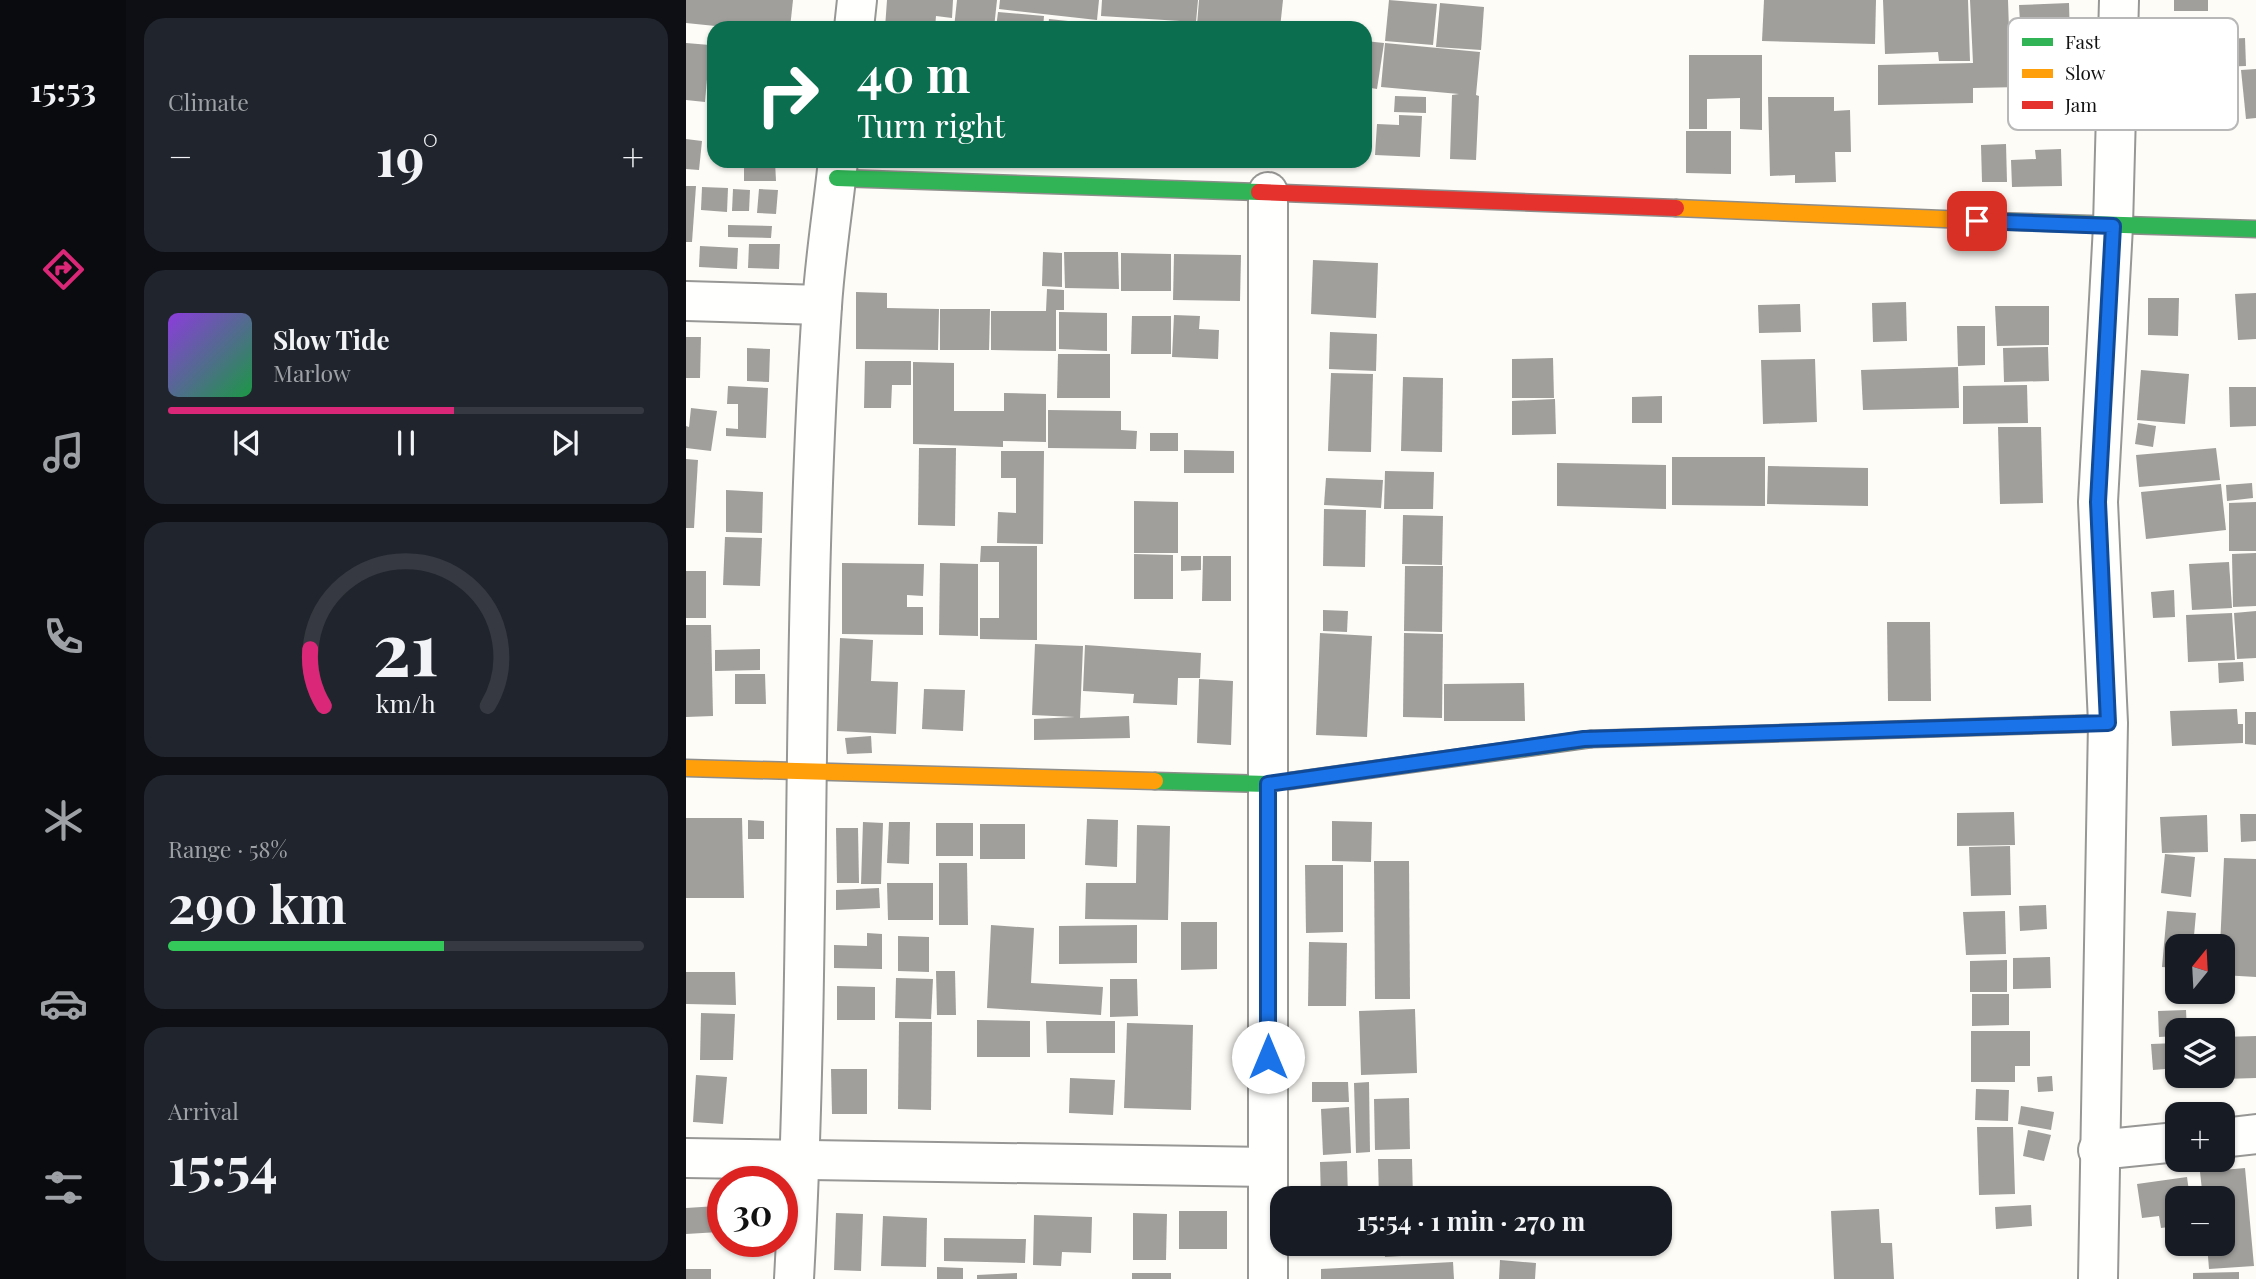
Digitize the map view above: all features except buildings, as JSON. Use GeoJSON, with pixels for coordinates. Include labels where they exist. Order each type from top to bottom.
{"type":"FeatureCollection","features":[{"type":"Feature","properties":{"kind":"street"},"geometry":{"type":"LineString","coordinates":[[855,21],[857,0]]}},
{"type":"Feature","properties":{"kind":"street"},"geometry":{"type":"LineString","coordinates":[[2119,0],[2119,18]]}},
{"type":"Feature","properties":{"kind":"street"},"geometry":{"type":"LineString","coordinates":[[2098,1279],[2098,1150],[2108,723],[2098,502],[2116,130]]}},
{"type":"Feature","properties":{"kind":"street"},"geometry":{"type":"LineString","coordinates":[[794,1279],[801,1158],[812,538],[822,305],[837,169],[1268,192],[2113,226],[2256,229]]}},
{"type":"Feature","properties":{"kind":"street"},"geometry":{"type":"LineString","coordinates":[[1268,192],[1268,1279]]}},
{"type":"Feature","properties":{"kind":"street"},"geometry":{"type":"LineString","coordinates":[[686,301],[822,305]]}},
{"type":"Feature","properties":{"kind":"street"},"geometry":{"type":"LineString","coordinates":[[686,768],[807,769],[1268,784],[1584,739],[2108,723]]}},
{"type":"Feature","properties":{"kind":"street"},"geometry":{"type":"LineString","coordinates":[[2235,1136],[2256,1134]]}},
{"type":"Feature","properties":{"kind":"street"},"geometry":{"type":"LineString","coordinates":[[2098,1150],[2165,1143]]}},
{"type":"Feature","properties":{"kind":"street"},"geometry":{"type":"LineString","coordinates":[[686,1157],[1268,1167]]}},
{"type":"Feature","properties":{"kind":"traffic: fast"},"geometry":{"type":"LineString","coordinates":[[837,178],[1259,192]]}},
{"type":"Feature","properties":{"kind":"traffic: fast"},"geometry":{"type":"LineString","coordinates":[[1992,221],[2256,229]]}},
{"type":"Feature","properties":{"kind":"traffic: fast"},"geometry":{"type":"LineString","coordinates":[[1155,781],[1268,784],[1591,739]]}},
{"type":"Feature","properties":{"kind":"traffic: slow"},"geometry":{"type":"LineString","coordinates":[[1676,208],[1992,221]]}},
{"type":"Feature","properties":{"kind":"traffic: slow"},"geometry":{"type":"LineString","coordinates":[[1591,739],[2108,723]]}},
{"type":"Feature","properties":{"kind":"traffic: slow"},"geometry":{"type":"LineString","coordinates":[[686,768],[1155,781]]}},
{"type":"Feature","properties":{"kind":"traffic: jam"},"geometry":{"type":"LineString","coordinates":[[1259,192],[1676,208]]}},
{"type":"Feature","properties":{"kind":"route"},"geometry":{"type":"LineString","coordinates":[[1268,1057],[1268,784],[1584,739],[2108,723],[2098,502],[2113,226],[1977,221]]}}]}
